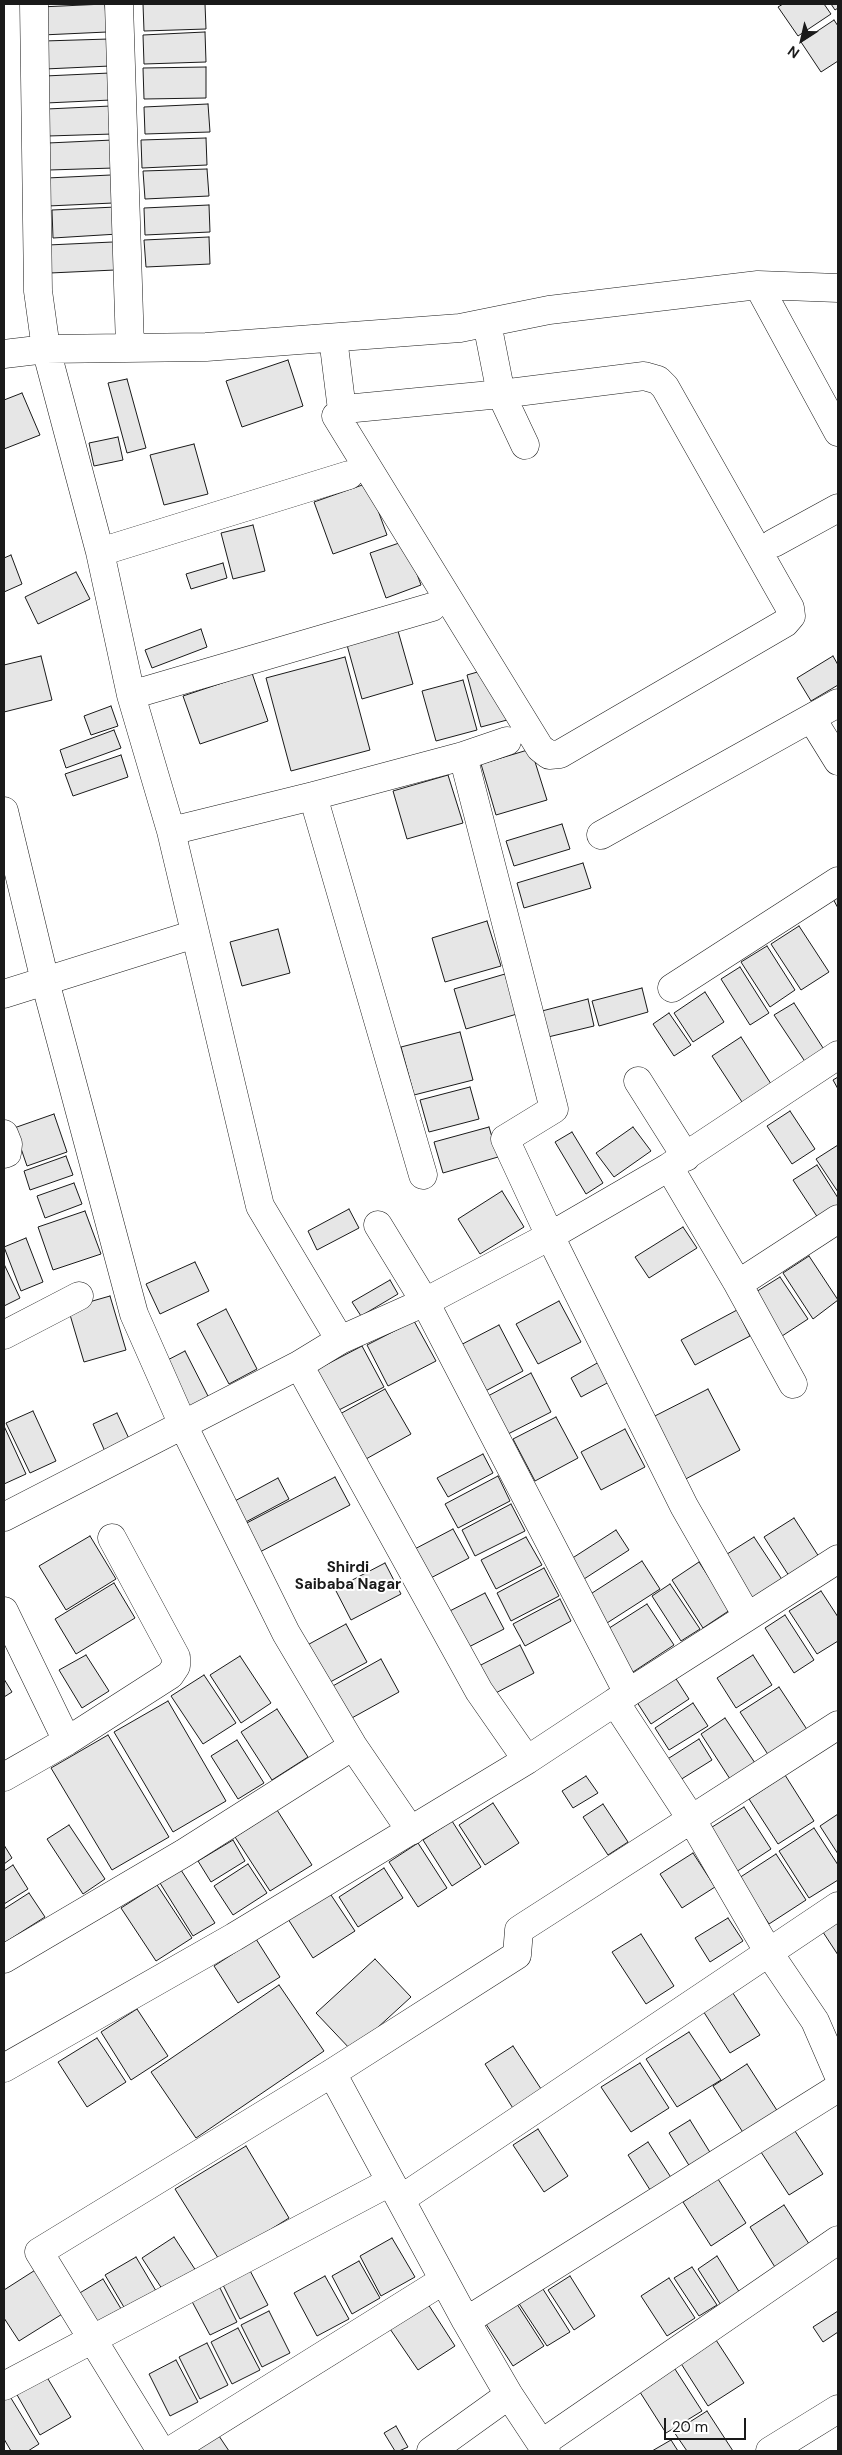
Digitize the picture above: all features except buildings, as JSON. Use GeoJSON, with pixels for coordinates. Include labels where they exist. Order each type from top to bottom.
{"type":"FeatureCollection","features":[{"type":"Feature","properties":{"kind":"street"},"geometry":{"type":"LineString","coordinates":[[34,4],[38,291],[46,349],[100,552],[131,695],[171,831],[260,1206],[340,1340]]}},
{"type":"Feature","properties":{"kind":"street"},"geometry":{"type":"LineString","coordinates":[[119,4],[130,347]]}},
{"type":"Feature","properties":{"kind":"street"},"geometry":{"type":"LineString","coordinates":[[4,354],[46,349],[206,347],[460,328],[549,310],[758,285],[838,288]]}},
{"type":"Feature","properties":{"kind":"street"},"geometry":{"type":"LineString","coordinates":[[758,285],[838,432]]}},
{"type":"Feature","properties":{"kind":"street"},"geometry":{"type":"LineString","coordinates":[[487,323],[501,394],[525,445]]}},
{"type":"Feature","properties":{"kind":"street"},"geometry":{"type":"LineString","coordinates":[[333,338],[342,410]]}},
{"type":"Feature","properties":{"kind":"street"},"geometry":{"type":"LineString","coordinates":[[644,376],[658,380],[665,388],[790,608],[791,616],[785,623],[560,754],[549,755],[540,748],[336,420],[336,416],[342,410],[501,394],[644,376]]}},
{"type":"Feature","properties":{"kind":"street"},"geometry":{"type":"LineString","coordinates":[[100,552],[348,475]]}},
{"type":"Feature","properties":{"kind":"street"},"geometry":{"type":"LineString","coordinates":[[774,543],[838,508]]}},
{"type":"Feature","properties":{"kind":"street"},"geometry":{"type":"LineString","coordinates":[[131,695],[432,607]]}},
{"type":"Feature","properties":{"kind":"street"},"geometry":{"type":"LineString","coordinates":[[601,835],[838,703]]}},
{"type":"Feature","properties":{"kind":"street"},"geometry":{"type":"LineString","coordinates":[[812,719],[838,761]]}},
{"type":"Feature","properties":{"kind":"street"},"geometry":{"type":"LineString","coordinates":[[171,831],[463,756],[507,741]]}},
{"type":"Feature","properties":{"kind":"street"},"geometry":{"type":"LineString","coordinates":[[463,756],[554,1109],[505,1139],[550,1236],[684,1506],[747,1616]]}},
{"type":"Feature","properties":{"kind":"street"},"geometry":{"type":"LineString","coordinates":[[313,796],[423,1175]]}},
{"type":"Feature","properties":{"kind":"street"},"geometry":{"type":"LineString","coordinates":[[4,811],[45,981],[134,1314],[183,1425],[286,1633],[354,1746],[410,1830]]}},
{"type":"Feature","properties":{"kind":"street"},"geometry":{"type":"LineString","coordinates":[[672,988],[838,881]]}},
{"type":"Feature","properties":{"kind":"street"},"geometry":{"type":"LineString","coordinates":[[4,994],[195,934]]}},
{"type":"Feature","properties":{"kind":"street"},"geometry":{"type":"LineString","coordinates":[[4,1517],[299,1365],[340,1340],[425,1302],[550,1236],[678,1162],[838,1056]]}},
{"type":"Feature","properties":{"kind":"street"},"geometry":{"type":"LineString","coordinates":[[638,1081],[738,1284],[793,1384]]}},
{"type":"Feature","properties":{"kind":"street"},"geometry":{"type":"LineString","coordinates":[[4,1134],[8,1144],[4,1154]]}},
{"type":"Feature","properties":{"kind":"street"},"geometry":{"type":"LineString","coordinates":[[738,1284],[838,1219]]}},
{"type":"Feature","properties":{"kind":"street"},"geometry":{"type":"LineString","coordinates":[[378,1226],[425,1302],[621,1697],[769,1953],[815,2021],[838,2074]]}},
{"type":"Feature","properties":{"kind":"street"},"geometry":{"type":"LineString","coordinates":[[4,1335],[79,1296]]}},
{"type":"Feature","properties":{"kind":"street"},"geometry":{"type":"LineString","coordinates":[[299,1365],[479,1691],[527,1760]]}},
{"type":"Feature","properties":{"kind":"street"},"geometry":{"type":"LineString","coordinates":[[4,1777],[67,1741],[170,1675],[176,1666],[176,1657],[112,1538]]}},
{"type":"Feature","properties":{"kind":"street"},"geometry":{"type":"LineString","coordinates":[[4,2068],[234,1937],[527,1760],[621,1697],[838,1559]]}},
{"type":"Feature","properties":{"kind":"street"},"geometry":{"type":"LineString","coordinates":[[4,1610],[67,1741]]}},
{"type":"Feature","properties":{"kind":"street"},"geometry":{"type":"LineString","coordinates":[[162,2451],[40,2252],[332,2073],[517,1955],[520,1930],[524,1926],[838,1725]]}},
{"type":"Feature","properties":{"kind":"street"},"geometry":{"type":"LineString","coordinates":[[4,1958],[184,1854],[354,1746]]}},
{"type":"Feature","properties":{"kind":"street"},"geometry":{"type":"LineString","coordinates":[[4,2386],[396,2191],[769,1953],[838,1906]]}},
{"type":"Feature","properties":{"kind":"street"},"geometry":{"type":"LineString","coordinates":[[332,2073],[466,2320],[509,2395],[544,2448],[838,2240]]}},
{"type":"Feature","properties":{"kind":"street"},"geometry":{"type":"LineString","coordinates":[[466,2320],[838,2088]]}},
{"type":"Feature","properties":{"kind":"street"},"geometry":{"type":"LineString","coordinates":[[170,2451],[444,2280]]}},
{"type":"Feature","properties":{"kind":"street"},"geometry":{"type":"LineString","coordinates":[[431,2451],[509,2395]]}},
{"type":"Feature","properties":{"kind":"street"},"geometry":{"type":"LineString","coordinates":[[770,2451],[838,2409]]}},
{"type":"Feature","properties":{"kind":"district","name":"Shirdi Saibaba Nagar"},"geometry":{"type":"Point","coordinates":[348,1576]}}]}
